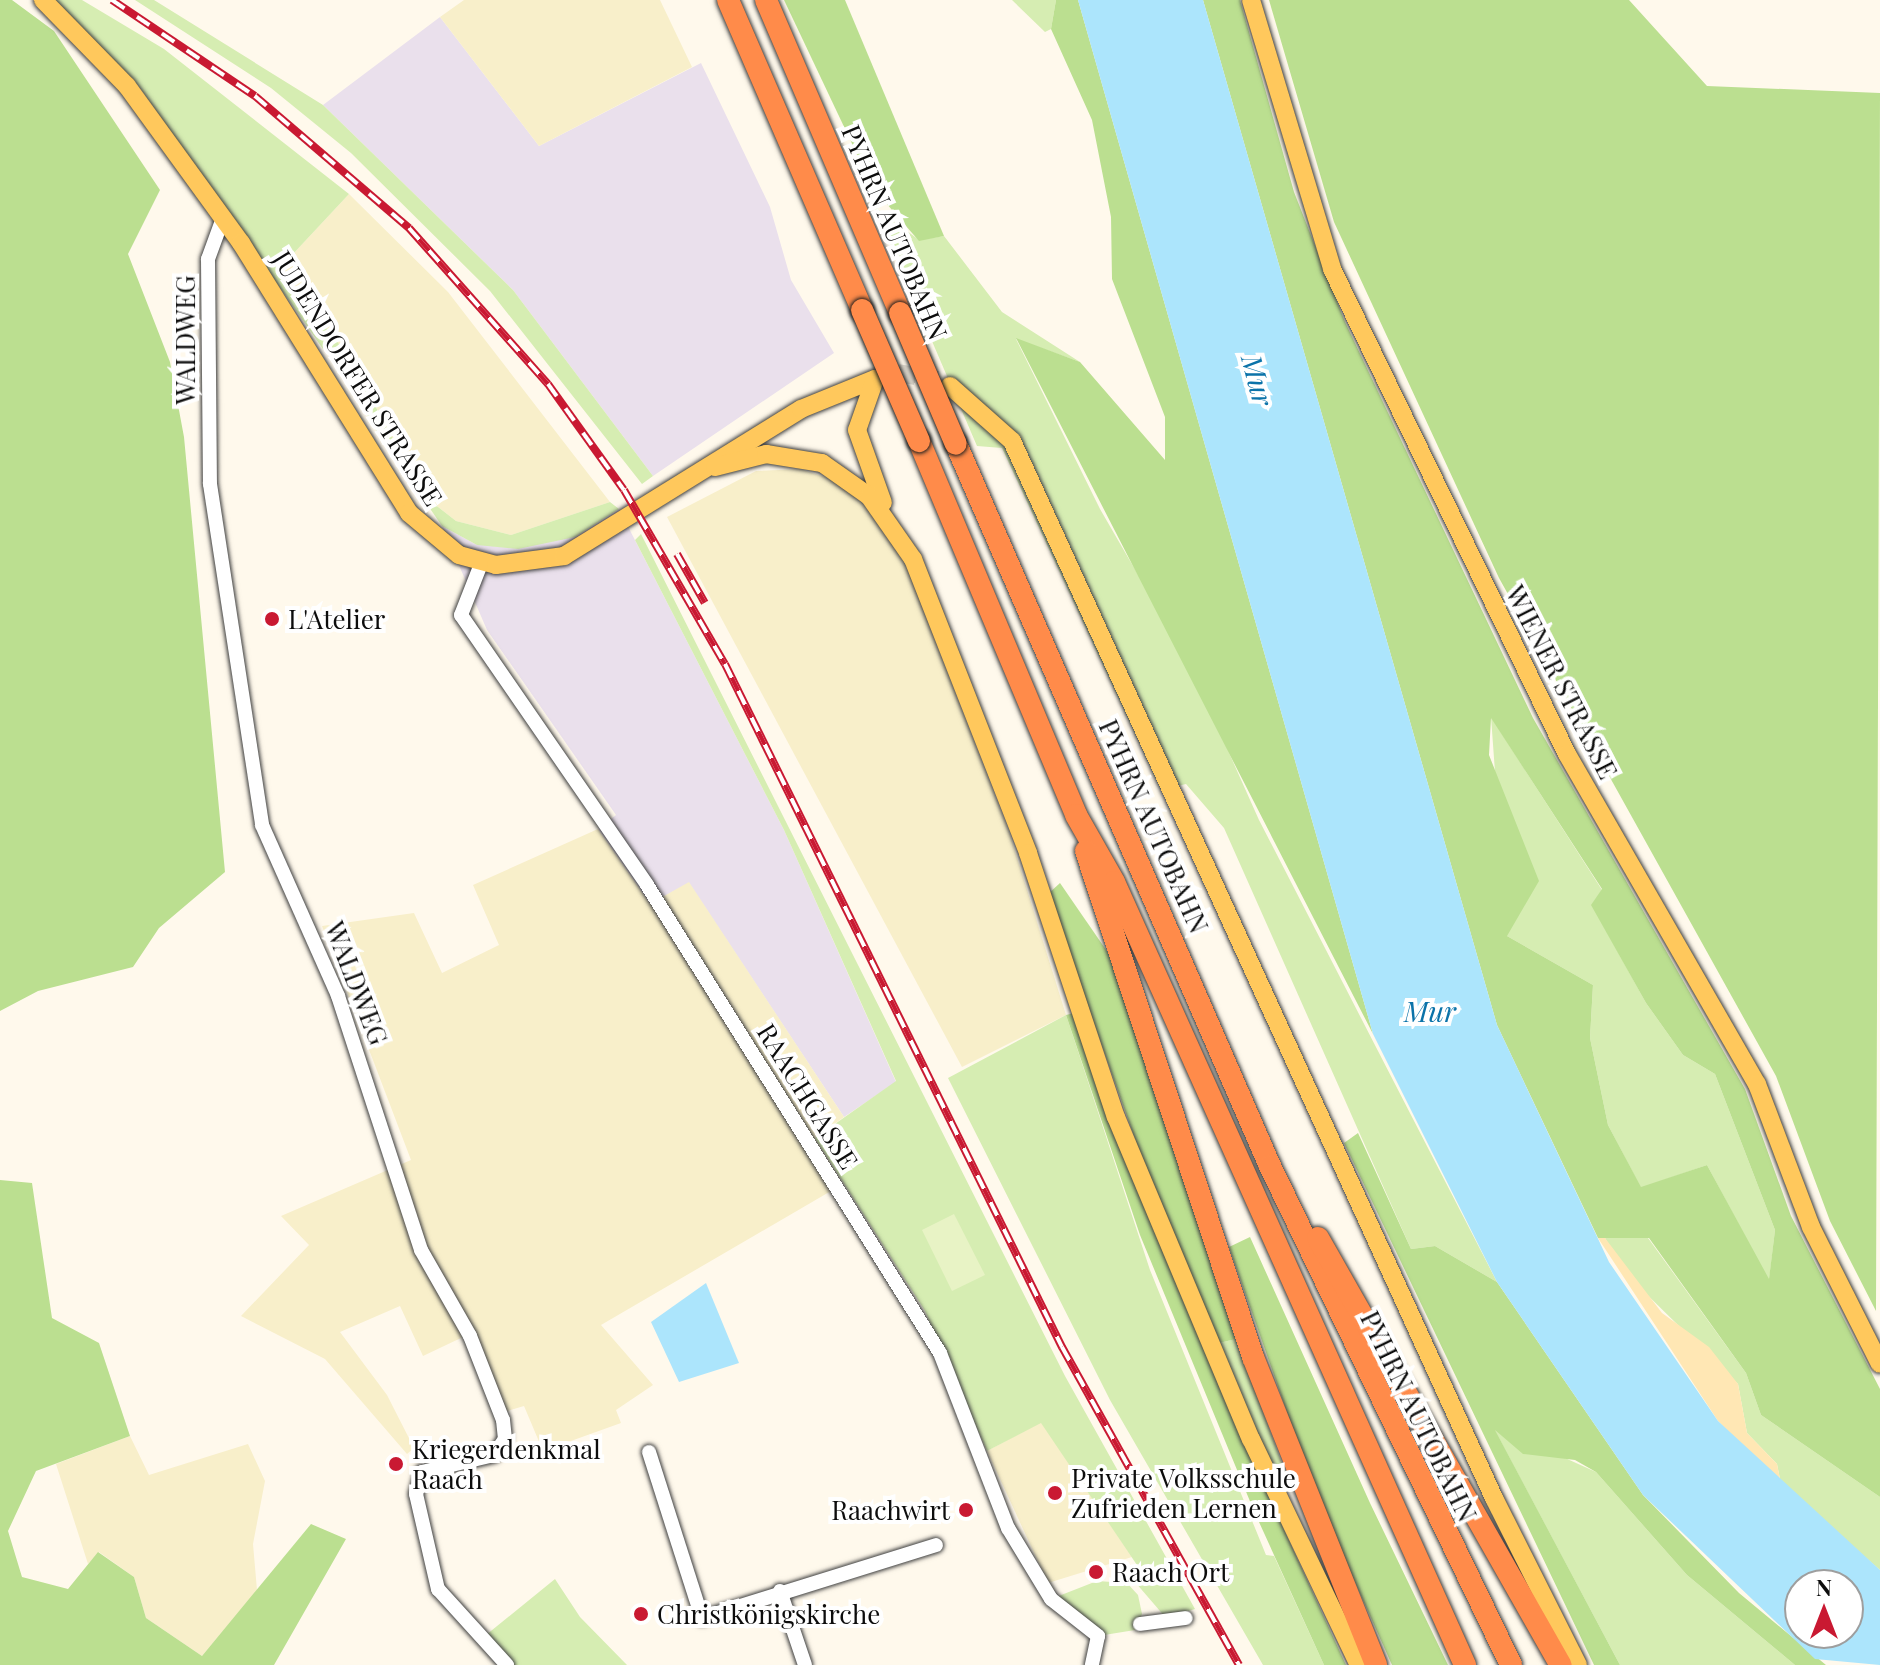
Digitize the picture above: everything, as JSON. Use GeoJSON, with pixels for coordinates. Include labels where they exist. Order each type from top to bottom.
{"type":"FeatureCollection","features":[{"type":"Feature","properties":{"kind":"highway"},"geometry":{"type":"LineString","coordinates":[[728,0],[919,441],[1076,815],[1253,1357],[1376,1665]]}},
{"type":"Feature","properties":{"kind":"highway","name":"PYHRN AUTOBAHN"},"geometry":{"type":"LineString","coordinates":[[766,0],[956,444],[1240,1091],[1416,1478],[1511,1665]]}},
{"type":"Feature","properties":{"kind":"highway"},"geometry":{"type":"LineString","coordinates":[[1076,815],[1114,882],[1465,1665]]}},
{"type":"Feature","properties":{"kind":"highway"},"geometry":{"type":"LineString","coordinates":[[1240,1091],[1561,1665]]}},
{"type":"Feature","properties":{"kind":"main road","name":"JUDENDORFER STRASSE"},"geometry":{"type":"LineString","coordinates":[[43,0],[127,86],[223,218],[334,381],[409,513],[440,543],[488,564]]}},
{"type":"Feature","properties":{"kind":"main road","name":"WIENER STRASSE"},"geometry":{"type":"LineString","coordinates":[[1251,0],[1332,269],[1567,754],[1757,1084],[1811,1227],[1880,1364]]}},
{"type":"Feature","properties":{"kind":"main road"},"geometry":{"type":"LineString","coordinates":[[488,564],[564,556],[715,467],[801,409],[875,379],[859,416],[859,448],[971,700],[1116,1117],[1251,1439],[1359,1665]]}},
{"type":"Feature","properties":{"kind":"main road"},"geometry":{"type":"LineString","coordinates":[[950,386],[1012,441],[1494,1498],[1578,1665]]}},
{"type":"Feature","properties":{"kind":"main road"},"geometry":{"type":"LineString","coordinates":[[715,467],[766,454],[822,463],[854,482],[896,528]]}},
{"type":"Feature","properties":{"kind":"street","name":"WALDWEG"},"geometry":{"type":"LineString","coordinates":[[223,218],[208,259],[210,484],[262,825],[338,996],[421,1250],[470,1336],[503,1420],[505,1439],[494,1455],[422,1472],[416,1494],[438,1589],[507,1665]]}},
{"type":"Feature","properties":{"kind":"street","name":"RAACHGASSE"},"geometry":{"type":"LineString","coordinates":[[488,564],[461,615],[647,885],[940,1353],[1008,1528],[1051,1599],[1098,1636],[1092,1665]]}},
{"type":"Feature","properties":{"kind":"street"},"geometry":{"type":"LineString","coordinates":[[649,1452],[702,1618],[780,1591],[936,1545]]}},
{"type":"Feature","properties":{"kind":"street"},"geometry":{"type":"LineString","coordinates":[[780,1591],[805,1665]]}},
{"type":"Feature","properties":{"kind":"street"},"geometry":{"type":"LineString","coordinates":[[1140,1624],[1186,1618]]}},
{"type":"Feature","properties":{"kind":"shaded area"},"geometry":{"type":"Polygon","coordinates":[[[464,0],[660,0],[692,67],[539,146],[440,17],[464,0]]]}},
{"type":"Feature","properties":{"kind":"shaded area"},"geometry":{"type":"Polygon","coordinates":[[[440,17],[539,146],[701,63],[770,207],[791,280],[834,353],[653,476],[513,290],[323,105],[440,17]]]}},
{"type":"Feature","properties":{"kind":"shaded area"},"geometry":{"type":"Polygon","coordinates":[[[349,194],[448,292],[610,502],[511,535],[456,521],[424,496],[347,354],[279,269],[349,194]]]}},
{"type":"Feature","properties":{"kind":"shaded area"},"geometry":{"type":"Polygon","coordinates":[[[800,469],[837,481],[875,515],[905,563],[1009,832],[1066,1015],[962,1067],[667,517],[756,471],[800,469]]]}},
{"type":"Feature","properties":{"kind":"shaded area"},"geometry":{"type":"Polygon","coordinates":[[[619,509],[784,830],[896,1082],[844,1117],[689,883],[650,904],[598,829],[616,815],[487,630],[442,526],[477,545],[575,537],[619,509]]]}},
{"type":"Feature","properties":{"kind":"shaded area"},"geometry":{"type":"Polygon","coordinates":[[[598,829],[650,904],[689,882],[844,1117],[815,1138],[843,1184],[601,1325],[653,1385],[616,1410],[621,1423],[543,1451],[524,1406],[497,1414],[463,1337],[423,1356],[400,1306],[340,1332],[387,1395],[414,1448],[407,1454],[325,1359],[241,1316],[309,1245],[281,1216],[411,1160],[322,926],[414,913],[442,973],[499,945],[473,885],[598,829]]]}},
{"type":"Feature","properties":{"kind":"shaded area"},"geometry":{"type":"Polygon","coordinates":[[[1041,1422],[1132,1557],[1048,1583],[987,1451],[1041,1422]]]}},
{"type":"Feature","properties":{"kind":"shaded area"},"geometry":{"type":"Polygon","coordinates":[[[130,1436],[149,1475],[248,1444],[265,1481],[253,1544],[257,1590],[202,1656],[146,1618],[134,1577],[99,1552],[88,1564],[56,1464],[130,1436]]]}},
{"type":"Feature","properties":{"kind":"green space"},"geometry":{"type":"Polygon","coordinates":[[[0,0],[12,0],[54,31],[160,190],[128,254],[170,362],[184,437],[225,872],[159,928],[133,967],[38,991],[0,1011],[0,0]]]}},
{"type":"Feature","properties":{"kind":"green space"},"geometry":{"type":"Polygon","coordinates":[[[43,0],[82,0],[164,49],[349,194],[279,269],[347,354],[424,496],[456,521],[511,535],[610,502],[619,509],[575,537],[518,549],[477,545],[442,526],[371,423],[342,361],[323,349],[138,85],[43,0]]]}},
{"type":"Feature","properties":{"kind":"green space"},"geometry":{"type":"Polygon","coordinates":[[[135,0],[154,0],[323,105],[513,290],[653,476],[642,484],[490,291],[351,153],[271,88],[135,0]]]}},
{"type":"Feature","properties":{"kind":"green space"},"geometry":{"type":"Polygon","coordinates":[[[784,0],[845,0],[944,236],[919,241],[873,188],[784,0]]]}},
{"type":"Feature","properties":{"kind":"green space"},"geometry":{"type":"Polygon","coordinates":[[[1012,0],[1056,0],[1051,29],[1045,32],[1012,0]]]}},
{"type":"Feature","properties":{"kind":"green space"},"geometry":{"type":"Polygon","coordinates":[[[1056,0],[1078,0],[1373,1034],[1016,338],[1080,362],[1165,460],[1165,417],[1112,279],[1111,217],[1092,120],[1051,29],[1056,0]]]}},
{"type":"Feature","properties":{"kind":"green space"},"geometry":{"type":"Polygon","coordinates":[[[1203,0],[1240,0],[1294,192],[1345,322],[1533,718],[1745,1089],[1791,1216],[1880,1389],[1880,1497],[1761,1415],[1746,1373],[1649,1238],[1598,1238],[1497,1025],[1203,0]],[[1491,718],[1489,755],[1539,881],[1507,936],[1593,985],[1590,1038],[1608,1125],[1641,1187],[1707,1165],[1769,1279],[1775,1230],[1715,1074],[1683,1055],[1646,1003],[1591,905],[1602,889],[1491,718]]]}},
{"type":"Feature","properties":{"kind":"green space"},"geometry":{"type":"Polygon","coordinates":[[[1269,0],[1629,0],[1707,86],[1880,93],[1876,1311],[1830,1221],[1776,1076],[1499,578],[1334,222],[1269,0]]]}},
{"type":"Feature","properties":{"kind":"green space"},"geometry":{"type":"Polygon","coordinates":[[[874,206],[919,240],[944,236],[1002,312],[1080,362],[1016,339],[1100,509],[1188,661],[1259,820],[1497,1282],[1435,1246],[1411,1249],[1224,828],[1186,784],[1161,790],[1002,448],[977,446],[874,206]]]}},
{"type":"Feature","properties":{"kind":"green space"},"geometry":{"type":"Polygon","coordinates":[[[641,534],[1065,1376],[1195,1609],[1166,1618],[1135,1582],[1139,1568],[1041,1423],[987,1451],[925,1311],[815,1138],[896,1081],[784,830],[635,540],[641,534]]]}},
{"type":"Feature","properties":{"kind":"green space"},"geometry":{"type":"Polygon","coordinates":[[[1491,717],[1602,890],[1592,905],[1646,1003],[1683,1055],[1715,1074],[1775,1230],[1769,1281],[1707,1165],[1641,1188],[1608,1125],[1590,1038],[1593,985],[1507,936],[1491,717]]]}},
{"type":"Feature","properties":{"kind":"green space"},"geometry":{"type":"Polygon","coordinates":[[[1060,883],[1113,960],[1236,1339],[1219,1343],[1139,1150],[1048,894],[1060,883]]]}},
{"type":"Feature","properties":{"kind":"green space"},"geometry":{"type":"Polygon","coordinates":[[[1074,1013],[1242,1438],[1346,1665],[1324,1665],[1254,1511],[1140,1235],[1066,1015],[1074,1013]]]}},
{"type":"Feature","properties":{"kind":"green space"},"geometry":{"type":"Polygon","coordinates":[[[1066,1015],[1150,1270],[1266,1555],[1274,1556],[1324,1665],[1263,1665],[1110,1400],[948,1078],[1066,1015]]]}},
{"type":"Feature","properties":{"kind":"green space"},"geometry":{"type":"Polygon","coordinates":[[[1358,1133],[1411,1249],[1435,1246],[1497,1282],[1643,1495],[1739,1593],[1784,1630],[1784,1649],[1807,1649],[1826,1665],[1795,1665],[1687,1575],[1596,1472],[1575,1460],[1523,1454],[1495,1430],[1620,1665],[1594,1665],[1344,1143],[1358,1133]]]}},
{"type":"Feature","properties":{"kind":"green space"},"geometry":{"type":"Polygon","coordinates":[[[0,1180],[32,1183],[52,1318],[99,1343],[130,1436],[36,1471],[8,1531],[22,1577],[68,1589],[98,1552],[134,1577],[146,1618],[202,1656],[311,1524],[346,1539],[274,1665],[0,1665],[0,1180]]]}},
{"type":"Feature","properties":{"kind":"green space"},"geometry":{"type":"Polygon","coordinates":[[[954,1214],[985,1275],[952,1291],[922,1230],[954,1214]]]}},
{"type":"Feature","properties":{"kind":"green space"},"geometry":{"type":"Polygon","coordinates":[[[1250,1237],[1370,1503],[1448,1665],[1392,1665],[1316,1495],[1229,1247],[1250,1237]]]}},
{"type":"Feature","properties":{"kind":"green space"},"geometry":{"type":"Polygon","coordinates":[[[1605,1238],[1648,1238],[1746,1373],[1761,1415],[1880,1497],[1880,1570],[1781,1484],[1777,1464],[1747,1433],[1738,1384],[1625,1273],[1605,1238]]]}},
{"type":"Feature","properties":{"kind":"green space"},"geometry":{"type":"Polygon","coordinates":[[[1236,1339],[1291,1488],[1283,1492],[1219,1343],[1236,1339]]]}},
{"type":"Feature","properties":{"kind":"green space"},"geometry":{"type":"Polygon","coordinates":[[[1492,1425],[1596,1472],[1687,1575],[1795,1665],[1620,1665],[1492,1425]]]}},
{"type":"Feature","properties":{"kind":"green space"},"geometry":{"type":"Polygon","coordinates":[[[555,1579],[580,1617],[627,1665],[511,1665],[486,1635],[555,1579]]]}},
{"type":"Feature","properties":{"kind":"green space"},"geometry":{"type":"Polygon","coordinates":[[[1097,1581],[1127,1583],[1138,1595],[1142,1614],[1135,1630],[1098,1636],[1051,1599],[1097,1581]]]}},
{"type":"Feature","properties":{"kind":"sand"},"geometry":{"type":"Polygon","coordinates":[[[1598,1238],[1605,1238],[1662,1313],[1709,1347],[1738,1384],[1747,1433],[1777,1464],[1781,1484],[1718,1421],[1598,1238]]]}},
{"type":"Feature","properties":{"kind":"water","name":"Mur"},"geometry":{"type":"Polygon","coordinates":[[[1078,0],[1203,0],[1497,1025],[1609,1262],[1718,1421],[1880,1570],[1880,1665],[1815,1659],[1805,1649],[1864,1649],[1864,1569],[1784,1569],[1784,1629],[1643,1495],[1497,1282],[1373,1034],[1078,0]]]}},
{"type":"Feature","properties":{"kind":"water"},"geometry":{"type":"Polygon","coordinates":[[[706,1283],[739,1363],[679,1382],[651,1322],[706,1283]]]}},
{"type":"Feature","properties":{"kind":"tunnel"},"geometry":{"type":"LineString","coordinates":[[880,377],[898,373],[937,380]]}},
{"type":"Feature","properties":{"kind":"railway"},"geometry":{"type":"LineString","coordinates":[[112,0],[255,96],[409,228],[548,384],[624,490],[725,664],[1062,1347],[1239,1665]]}},
{"type":"Feature","properties":{"kind":"railway"},"geometry":{"type":"LineString","coordinates":[[677,554],[705,603]]}},
{"type":"Feature","properties":{"kind":"place","name":"L'Atelier"},"geometry":{"type":"Point","coordinates":[272,619]}},
{"type":"Feature","properties":{"kind":"place","name":"Kriegerdenkmal Raach"},"geometry":{"type":"Point","coordinates":[396,1464]}},
{"type":"Feature","properties":{"kind":"place","name":"Private Volksschule Zufrieden Lernen"},"geometry":{"type":"Point","coordinates":[1055,1493]}},
{"type":"Feature","properties":{"kind":"place","name":"Raachwirt"},"geometry":{"type":"Point","coordinates":[966,1510]}},
{"type":"Feature","properties":{"kind":"place","name":"Raach Ort"},"geometry":{"type":"Point","coordinates":[1096,1572]}},
{"type":"Feature","properties":{"kind":"place","name":"Christkönigskirche"},"geometry":{"type":"Point","coordinates":[641,1614]}}]}
